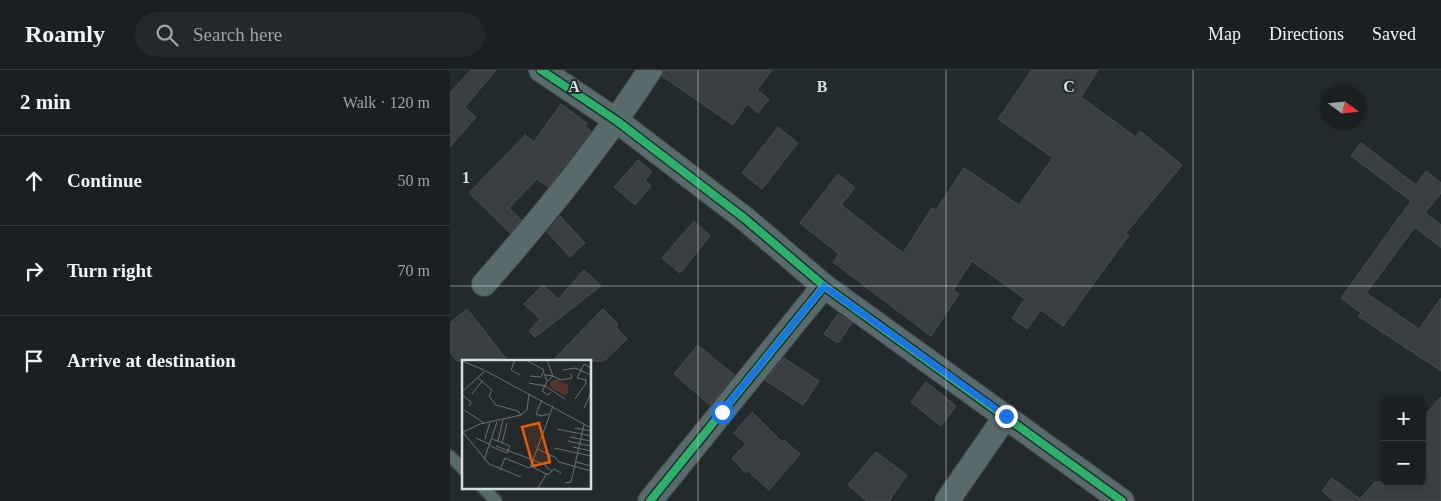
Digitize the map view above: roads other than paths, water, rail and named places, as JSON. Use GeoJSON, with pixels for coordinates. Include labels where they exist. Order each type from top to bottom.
{"type":"FeatureCollection","features":[{"type":"Feature","properties":{"kind":"street"},"geometry":{"type":"LineString","coordinates":[[541,70],[617,121],[744,218],[824,286],[1122,501]]}},
{"type":"Feature","properties":{"kind":"street"},"geometry":{"type":"LineString","coordinates":[[484,284],[534,227],[617,121],[650,70]]}},
{"type":"Feature","properties":{"kind":"street"},"geometry":{"type":"LineString","coordinates":[[650,501],[824,286]]}},
{"type":"Feature","properties":{"kind":"street"},"geometry":{"type":"LineString","coordinates":[[946,501],[1006,416]]}},
{"type":"Feature","properties":{"kind":"lane"},"geometry":{"type":"LineString","coordinates":[[450,456],[462,468]]}},
{"type":"Feature","properties":{"kind":"lane"},"geometry":{"type":"LineString","coordinates":[[483,488],[496,501]]}}]}
